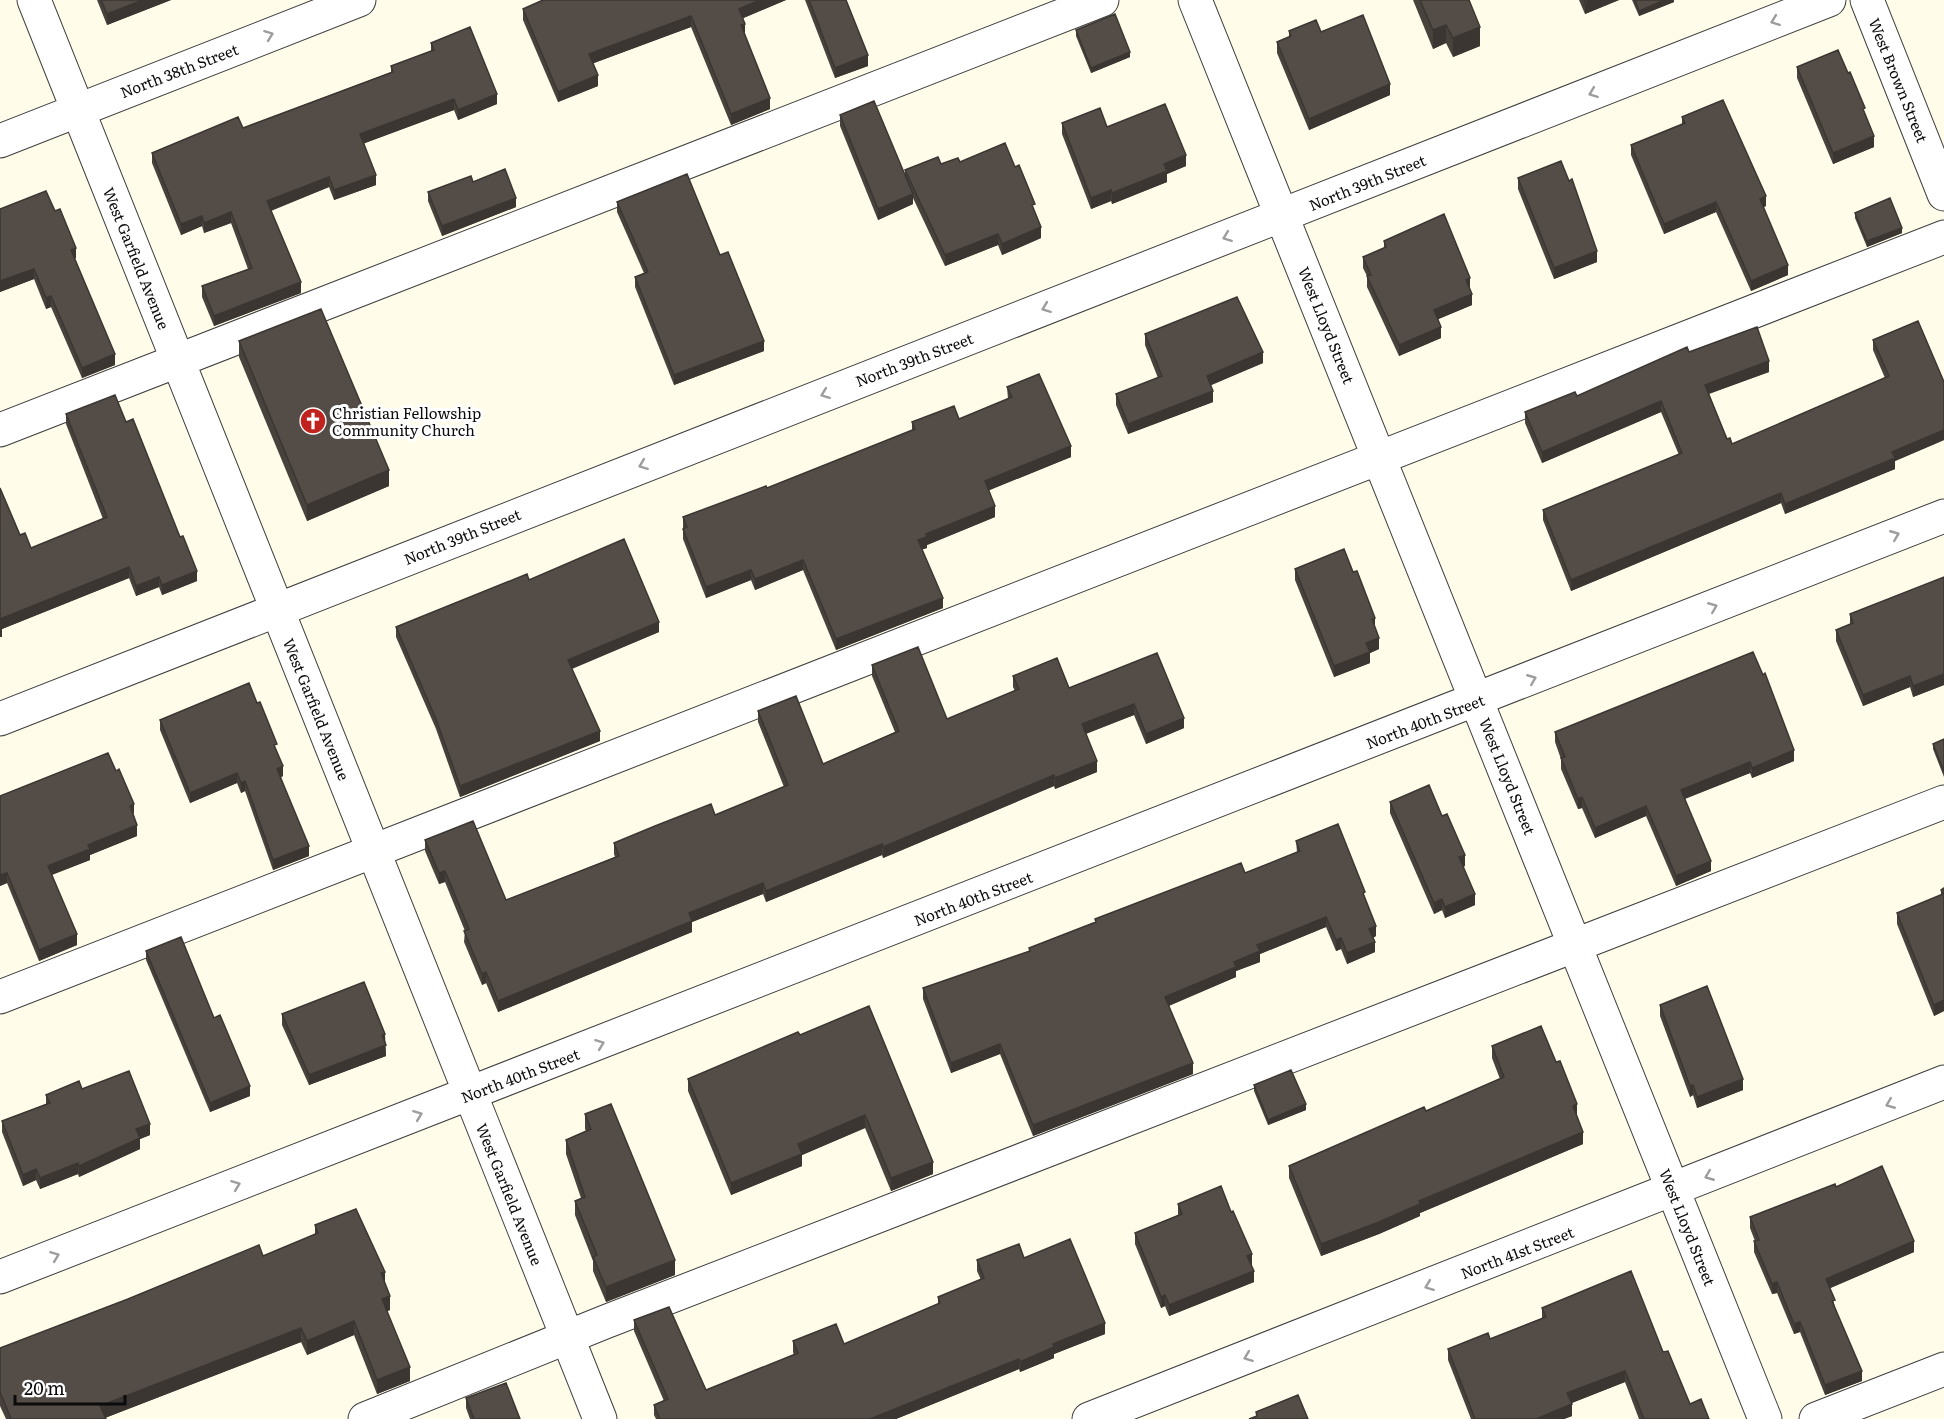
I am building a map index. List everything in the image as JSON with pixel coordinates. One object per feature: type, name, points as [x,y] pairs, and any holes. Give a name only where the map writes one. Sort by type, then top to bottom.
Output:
[{"type":"street","name":"West Garfield Avenue","points":[[33,0],[600,1419]]},
{"type":"street","name":"North 38th Street","points":[[0,141],[359,0]]},
{"type":"street","points":[[0,430],[1102,0]]},
{"type":"street","name":"West Lloyd Street","points":[[1195,0],[1765,1419]]},
{"type":"street","name":"North 39th Street","points":[[0,718],[1829,0]]},
{"type":"street","name":"West Brown Street","points":[[1867,0],[1944,194]]},
{"type":"street","points":[[0,997],[1944,237]]},
{"type":"street","name":"North 40th Street","points":[[0,1277],[1944,516]]},
{"type":"street","points":[[365,1419],[567,1337],[1284,1057],[1576,947],[1944,802]]},
{"type":"street","name":"North 41st Street","points":[[1089,1419],[1944,1082]]},
{"type":"street","points":[[1816,1419],[1944,1369]]},
{"type":"building","points":[[101,0],[143,0],[107,14]]},
{"type":"building","points":[[543,0],[760,0],[739,9],[745,24],[741,25],[770,98],[731,114],[691,16],[589,54],[598,75],[558,92],[523,9]]},
{"type":"building","points":[[809,0],[846,0],[868,55],[835,68]]},
{"type":"building","points":[[1420,0],[1469,0],[1480,27],[1453,38],[1446,25],[1433,30]]},
{"type":"building","points":[[1635,0],[1665,0],[1639,11]]},
{"type":"building","points":[[1115,14],[1130,52],[1091,68],[1076,30]]},
{"type":"building","points":[[1363,15],[1390,84],[1309,119],[1277,42],[1291,36],[1289,31],[1316,20],[1321,32]]},
{"type":"building","points":[[470,27],[497,94],[458,110],[454,99],[360,134],[376,175],[334,190],[329,177],[267,201],[301,282],[214,316],[202,286],[252,268],[231,212],[204,223],[202,216],[181,224],[152,153],[238,117],[243,128],[393,72],[391,66],[434,50],[431,43]]},
{"type":"building","points":[[1838,50],[1848,73],[1850,72],[1874,136],[1833,153],[1797,67]]},
{"type":"building","points":[[1723,100],[1766,196],[1760,199],[1788,265],[1751,281],[1716,202],[1664,224],[1631,145],[1685,123],[1682,117]]},
{"type":"building","points":[[874,101],[913,194],[878,209],[840,115]]},
{"type":"building","points":[[1165,104],[1186,155],[1164,164],[1167,171],[1112,193],[1111,190],[1091,198],[1062,123],[1100,108],[1107,127]]},
{"type":"building","points":[[1005,143],[1015,167],[1019,165],[1035,204],[1032,205],[1041,227],[1002,244],[998,234],[945,255],[905,170],[938,157],[941,164],[958,158],[960,162]]},
{"type":"building","points":[[1561,161],[1569,181],[1572,179],[1597,251],[1554,268],[1518,178]]},
{"type":"building","points":[[505,169],[516,198],[442,226],[428,192],[471,176],[473,182]]},
{"type":"building","points":[[687,174],[720,255],[728,252],[764,341],[674,375],[635,277],[648,272],[617,202]]},
{"type":"building","points":[[46,191],[55,211],[60,209],[76,248],[71,250],[115,354],[82,368],[51,296],[46,298],[34,269],[0,281],[0,209]]},
{"type":"building","points":[[1890,198],[1902,228],[1867,241],[1855,213]]},
{"type":"building","points":[[1444,214],[1470,278],[1466,280],[1472,294],[1434,310],[1441,327],[1399,345],[1367,276],[1371,275],[1363,257],[1386,247],[1384,241]]},
{"type":"building","points":[[1237,297],[1263,352],[1207,376],[1213,391],[1128,424],[1116,394],[1162,376],[1145,334]]},
{"type":"building","name":"Christian Fellowship Community Church","points":[[321,309],[389,470],[307,505],[239,341]]},
{"type":"building","points":[[1918,321],[1944,382],[1944,430],[1892,452],[1895,458],[1785,504],[1781,493],[1571,580],[1543,510],[1682,453],[1661,401],[1542,452],[1525,412],[1575,392],[1577,396],[1687,347],[1689,352],[1757,327],[1769,361],[1705,385],[1727,439],[1730,438],[1732,444],[1889,376],[1873,340]]},
{"type":"building","points":[[1039,374],[1071,446],[985,481],[995,506],[926,534],[927,537],[918,540],[943,598],[836,639],[803,560],[755,579],[751,570],[706,587],[683,529],[687,527],[683,517],[766,486],[767,488],[915,429],[912,422],[954,406],[959,419],[1012,397],[1007,387]]},
{"type":"building","points":[[115,395],[126,422],[133,419],[180,537],[183,536],[197,571],[162,585],[159,577],[136,586],[129,567],[0,619],[0,488],[20,535],[25,533],[31,548],[107,517],[66,414]]},
{"type":"building","points":[[624,539],[659,622],[568,660],[600,731],[460,786],[436,719],[396,627],[527,574],[529,580]]},
{"type":"building","points":[[1344,549],[1353,572],[1357,571],[1375,618],[1372,619],[1379,638],[1366,643],[1370,652],[1334,666],[1295,569]]},
{"type":"building","points":[[1944,577],[1944,674],[1913,686],[1910,676],[1863,695],[1836,630],[1853,623],[1850,614]]},
{"type":"building","points":[[918,647],[947,719],[1019,689],[1013,676],[1057,658],[1069,688],[1157,653],[1184,718],[1146,734],[1134,704],[1082,724],[1097,761],[1055,778],[1054,775],[883,847],[882,844],[766,891],[763,883],[689,913],[692,921],[498,1001],[486,972],[482,974],[464,931],[469,929],[445,871],[439,873],[425,840],[473,821],[506,900],[619,856],[614,843],[711,804],[715,815],[788,785],[758,711],[796,696],[823,764],[899,731],[872,665]]},
{"type":"building","points":[[1753,652],[1763,675],[1765,673],[1794,750],[1752,768],[1750,762],[1681,790],[1711,861],[1676,876],[1646,806],[1595,828],[1582,797],[1578,799],[1561,758],[1565,757],[1555,732]]},
{"type":"building","points":[[249,683],[257,703],[260,702],[277,744],[274,745],[283,766],[277,769],[309,846],[273,860],[245,781],[241,783],[237,773],[190,793],[160,720]]},
{"type":"building","points":[[1944,739],[1944,772],[1933,744]]},
{"type":"building","points":[[108,753],[116,771],[119,769],[134,804],[130,806],[137,825],[88,845],[90,849],[48,866],[77,934],[39,950],[7,873],[0,875],[0,796]]},
{"type":"building","points":[[1429,785],[1442,816],[1447,814],[1465,855],[1459,857],[1475,894],[1445,907],[1442,899],[1434,903],[1390,802]]},
{"type":"building","points":[[1338,824],[1376,926],[1369,929],[1375,942],[1347,953],[1341,938],[1336,940],[1326,917],[1257,945],[1260,951],[1234,962],[1236,967],[1165,997],[1193,1063],[1033,1125],[1000,1044],[951,1063],[923,988],[1030,951],[1029,948],[1096,922],[1095,919],[1241,863],[1245,873],[1300,851],[1296,841]]},
{"type":"building","points":[[1944,888],[1944,1000],[1934,1005],[1897,913],[1943,894],[1941,890]]},
{"type":"building","points":[[181,937],[214,1018],[220,1015],[250,1086],[210,1103],[146,951]]},
{"type":"building","points":[[364,982],[385,1034],[382,1035],[386,1045],[309,1075],[282,1014]]},
{"type":"building","points":[[1707,986],[1743,1079],[1697,1097],[1693,1085],[1690,1086],[1660,1005]]},
{"type":"building","points":[[869,1006],[933,1162],[891,1178],[865,1115],[798,1144],[802,1154],[731,1183],[688,1079],[798,1032],[800,1035]]},
{"type":"building","points":[[1541,1026],[1556,1062],[1560,1061],[1577,1104],[1573,1106],[1583,1132],[1419,1201],[1420,1204],[1379,1222],[1321,1244],[1289,1166],[1424,1107],[1426,1111],[1504,1077],[1492,1046]]},
{"type":"building","points":[[1291,1070],[1306,1104],[1268,1120],[1254,1085]]},
{"type":"building","points":[[129,1071],[150,1124],[136,1129],[140,1138],[79,1166],[78,1163],[40,1178],[36,1169],[23,1175],[2,1121],[50,1103],[46,1095],[79,1081],[82,1089]]},
{"type":"building","points":[[611,1104],[675,1260],[606,1287],[593,1257],[597,1255],[575,1201],[585,1197],[566,1140],[591,1129],[585,1114]]},
{"type":"building","points":[[1882,1166],[1914,1241],[1826,1279],[1835,1300],[1832,1301],[1862,1371],[1825,1385],[1800,1322],[1794,1324],[1777,1282],[1772,1284],[1754,1241],[1759,1240],[1750,1217],[1835,1184],[1836,1187]]},
{"type":"building","points":[[1221,1186],[1252,1254],[1247,1256],[1254,1271],[1169,1305],[1165,1295],[1161,1297],[1135,1233],[1182,1214],[1178,1204]]},
{"type":"building","points":[[356,1209],[385,1272],[381,1273],[390,1296],[382,1299],[410,1367],[377,1380],[354,1321],[307,1341],[301,1328],[100,1406],[106,1419],[11,1419],[0,1392],[0,1348],[259,1245],[263,1256],[318,1233],[315,1225]]},
{"type":"building","points":[[1070,1239],[1105,1323],[1053,1344],[1054,1347],[1020,1362],[1019,1359],[870,1419],[660,1419],[654,1405],[668,1399],[634,1320],[669,1307],[706,1390],[798,1353],[793,1341],[836,1324],[844,1344],[940,1303],[938,1297],[984,1278],[977,1260],[1019,1244],[1024,1258]]},
{"type":"building","points":[[1631,1271],[1663,1352],[1668,1351],[1690,1404],[1701,1399],[1709,1419],[1644,1419],[1625,1371],[1567,1393],[1572,1404],[1536,1419],[1475,1419],[1448,1349],[1488,1333],[1490,1339],[1546,1317],[1542,1308]]},
{"type":"building","points":[[506,1383],[520,1419],[474,1419],[466,1398]]},
{"type":"building","points":[[1298,1395],[1308,1419],[1249,1419],[1257,1416],[1256,1412]]},
{"type":"place","name":"Christian Fellowship Community Church","points":[[313,421]]}]
